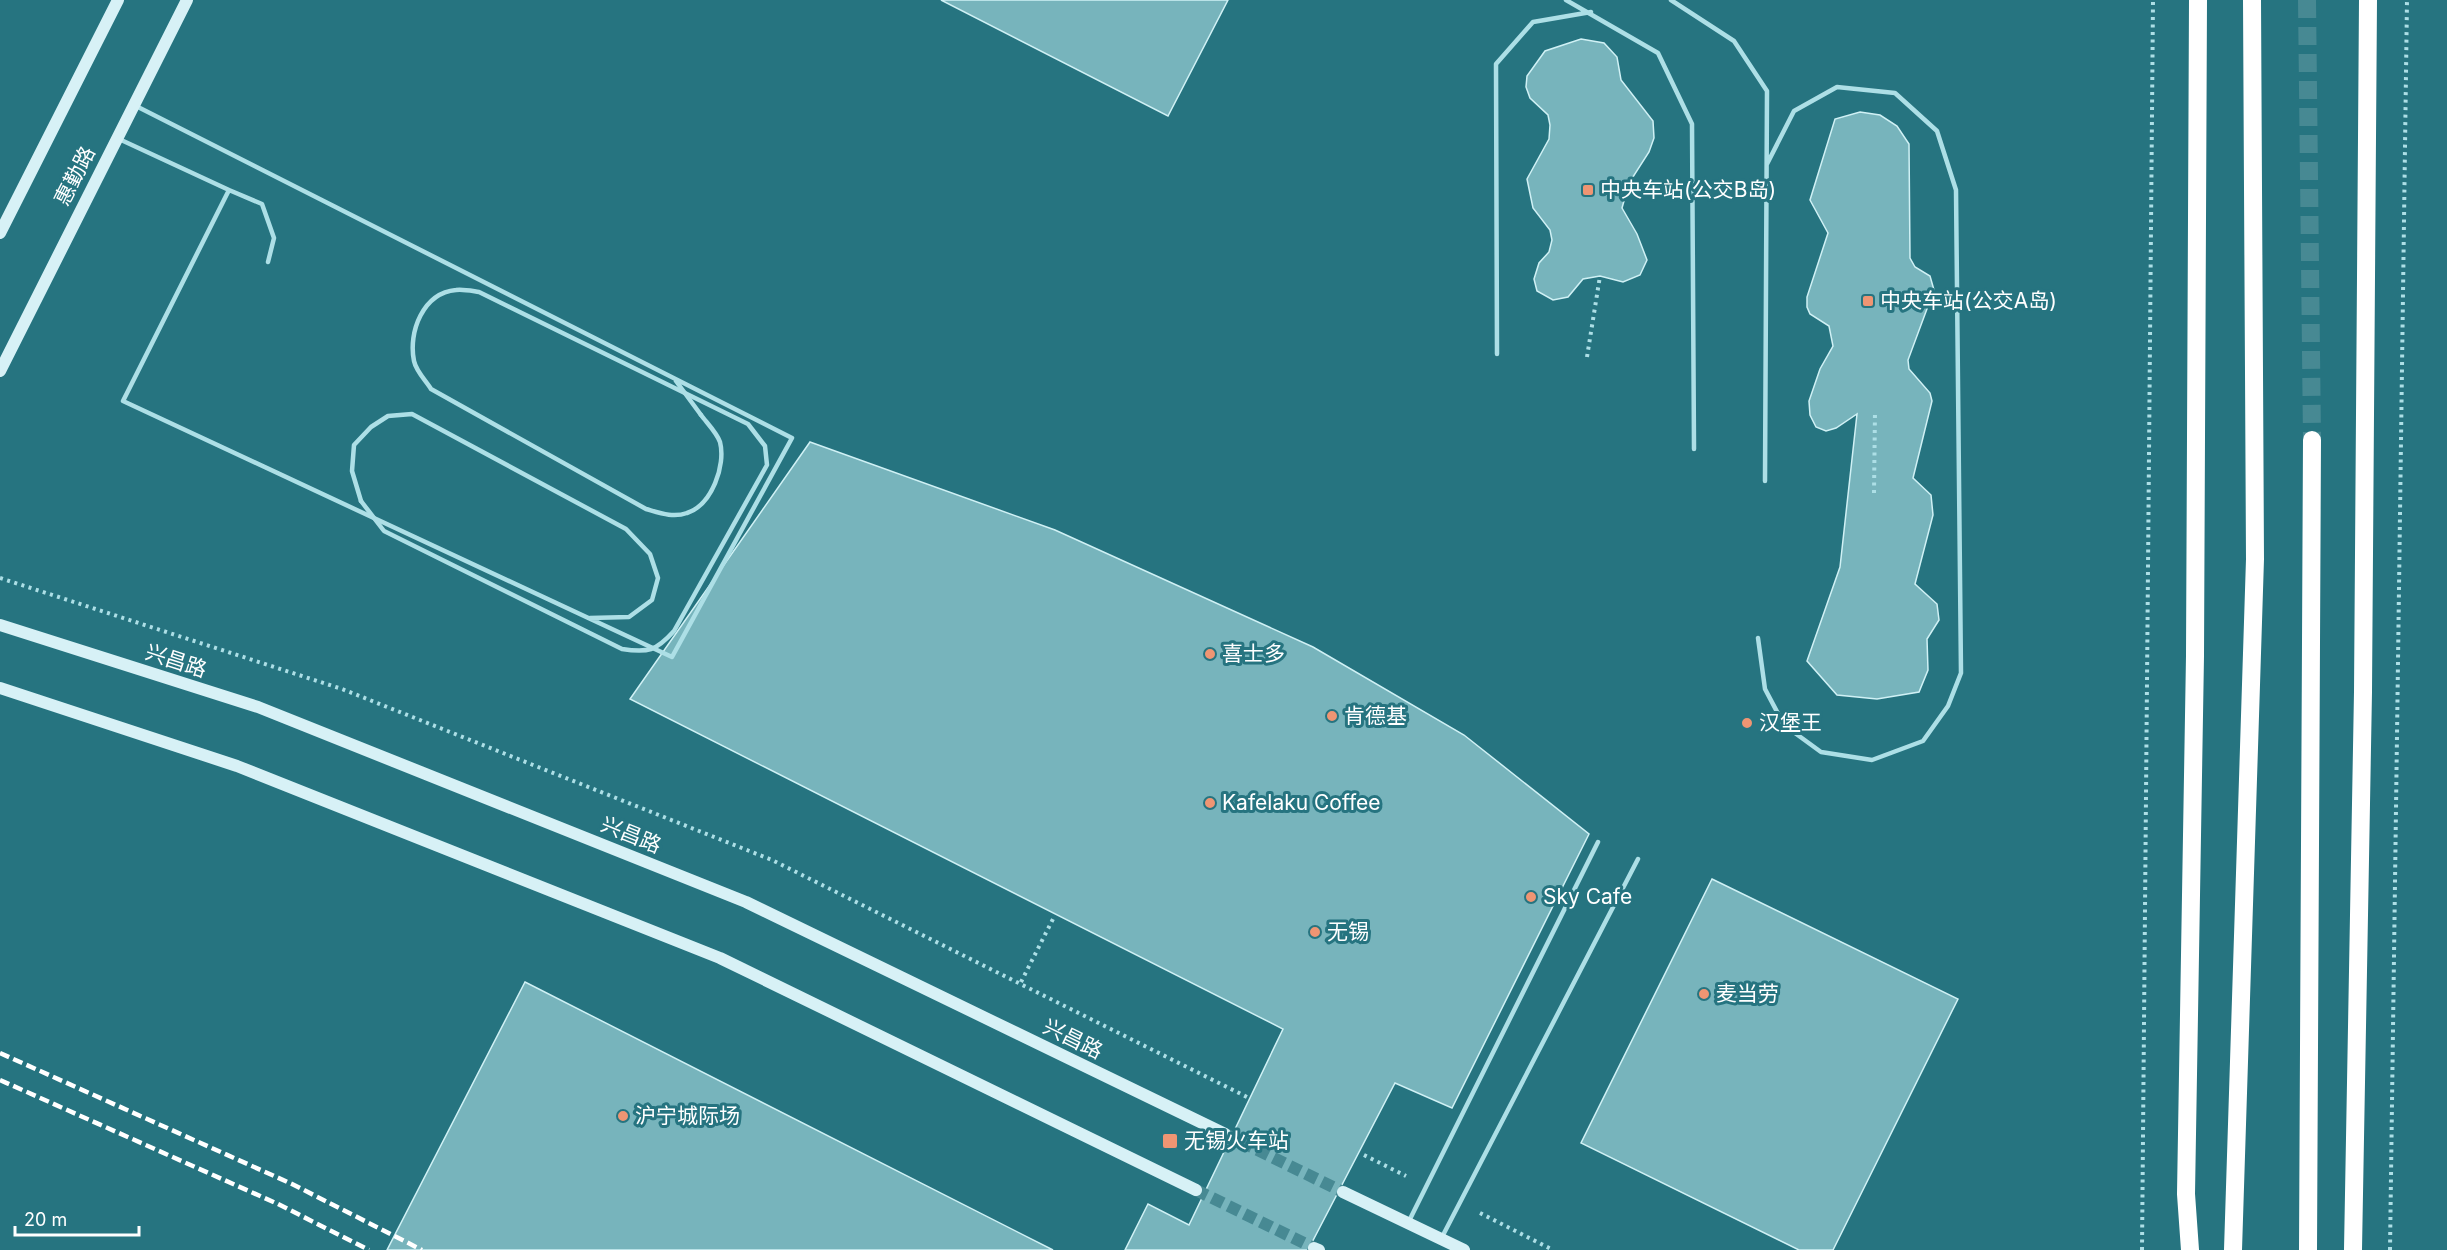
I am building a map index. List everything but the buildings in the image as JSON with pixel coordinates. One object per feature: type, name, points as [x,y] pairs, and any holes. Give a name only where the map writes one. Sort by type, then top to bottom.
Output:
[{"type":"highway","points":[[2190,1250],[2187,1182],[2195,656],[2198,0]]},
{"type":"highway","points":[[2233,1250],[2255,559],[2252,0]]},
{"type":"highway","points":[[2353,1250],[2363,657],[2368,0]]},
{"type":"highway","points":[[2308,1250],[2312,440]]},
{"type":"main road","name":"惠勤路","points":[[0,233],[118,0]]},
{"type":"main road","name":"惠勤路","points":[[0,371],[187,0]]},
{"type":"main road","name":"兴昌路","points":[[0,625],[258,707],[746,902],[1225,1134]]},
{"type":"main road","points":[[0,688],[237,766],[720,958],[1196,1190]]},
{"type":"main road","points":[[1344,1192],[1464,1250]]},
{"type":"lane","points":[[1566,0],[1591,12],[1658,53],[1692,124],[1694,449]]},
{"type":"lane","points":[[1671,0],[1734,41],[1767,91],[1765,481]]},
{"type":"lane","points":[[1497,354],[1496,64],[1533,22],[1591,12]]},
{"type":"lane","points":[[1758,638],[1765,689],[1784,725],[1821,752],[1872,760],[1923,741],[1948,706],[1961,673],[1956,190],[1937,131],[1895,93],[1837,87],[1794,111],[1767,164]]},
{"type":"lane","points":[[133,105],[792,438],[672,657],[123,401],[229,190]]},
{"type":"lane","points":[[116,138],[262,204],[273,238],[268,262]]},
{"type":"lane","points":[[589,618],[629,617],[652,600],[658,578],[650,554],[626,529],[412,414],[388,416],[371,427],[354,445],[352,471],[361,501],[384,531],[622,649],[643,652],[662,645],[674,631],[767,465],[765,446],[748,424],[479,292],[455,290],[431,299],[418,319],[413,344],[414,363],[431,389],[646,509],[669,515],[689,513],[707,497],[718,478],[722,461],[719,441],[701,415],[675,379]]},
{"type":"lane","points":[[1408,1223],[1598,842]]},
{"type":"lane","points":[[1441,1239],[1638,859]]},
{"type":"path","points":[[2142,1250],[2153,0]]},
{"type":"path","points":[[2390,1250],[2407,0]]},
{"type":"path","points":[[1587,357],[1600,276]]},
{"type":"path","points":[[1874,493],[1875,411]]},
{"type":"path","points":[[0,578],[353,694],[772,860],[1021,982],[1247,1097]]},
{"type":"path","points":[[1021,982],[1054,917]]},
{"type":"tunnel","points":[[2307,0],[2312,440]]},
{"type":"tunnel","points":[[1225,1134],[1343,1192]]},
{"type":"tunnel","points":[[1196,1190],[1314,1248]]},
{"type":"railway","points":[[0,1053],[292,1184],[422,1250]]},
{"type":"railway","points":[[0,1080],[278,1204],[369,1250]]},
{"type":"place","name":"中央车站(公交B岛)","points":[[1588,190]]},
{"type":"place","name":"中央车站(公交A岛)","points":[[1868,301]]},
{"type":"place","name":"喜士多","points":[[1210,654]]},
{"type":"place","name":"肯德基","points":[[1332,716]]},
{"type":"place","name":"汉堡王","points":[[1747,723]]},
{"type":"place","name":"Kafelaku Coffee","points":[[1210,803]]},
{"type":"place","name":"Sky Cafe","points":[[1531,897]]},
{"type":"place","name":"无锡","points":[[1315,932]]},
{"type":"place","name":"麦当劳","points":[[1704,994]]},
{"type":"place","name":"沪宁城际场","points":[[623,1116]]},
{"type":"place","name":"无锡火车站","points":[[1170,1141]]}]
